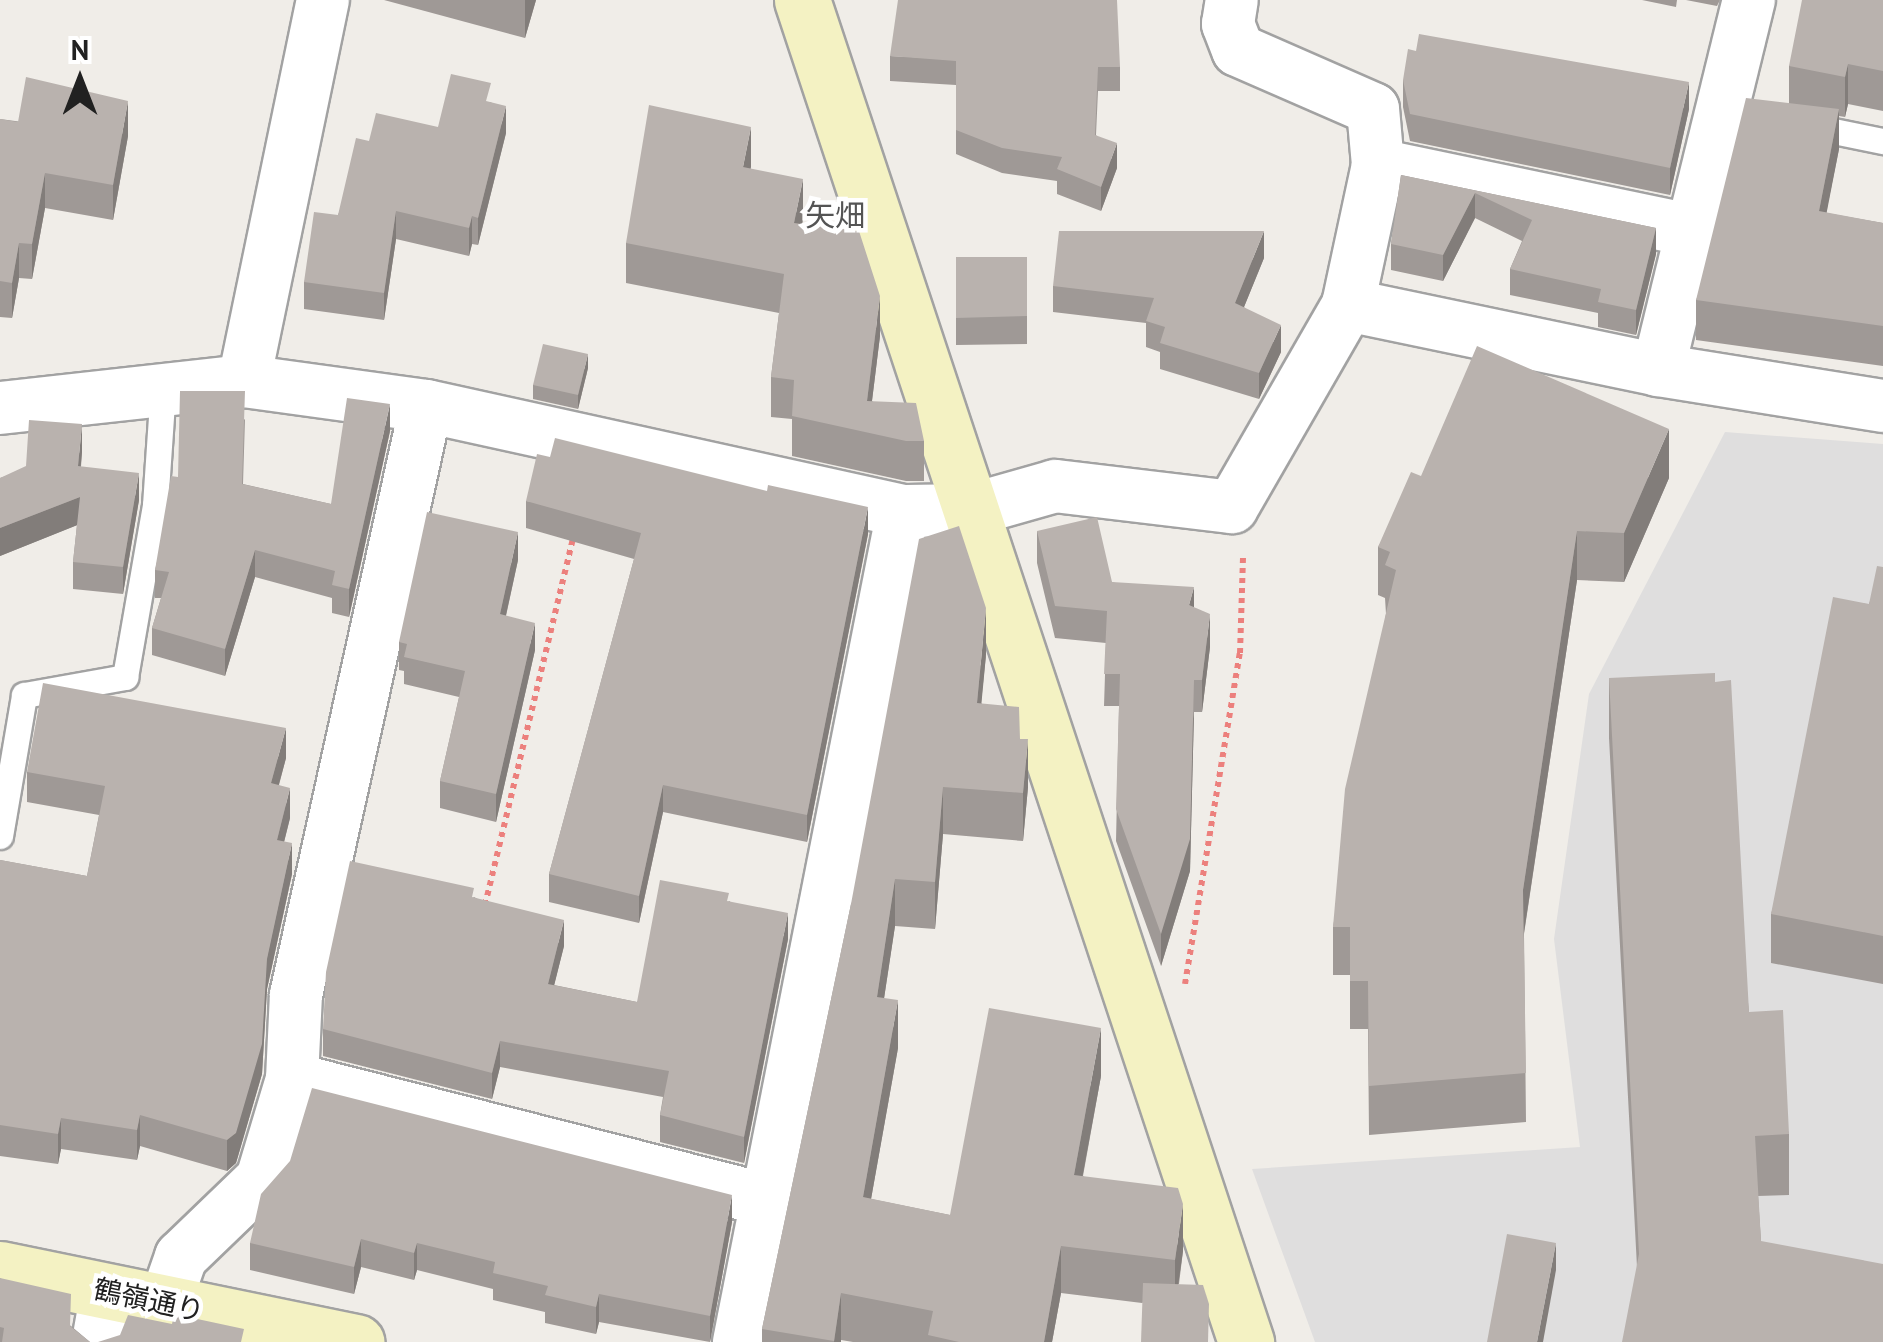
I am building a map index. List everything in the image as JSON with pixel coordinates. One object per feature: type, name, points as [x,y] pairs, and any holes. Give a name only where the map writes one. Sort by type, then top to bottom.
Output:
[{"type":"street","points":[[244,381],[322,0]]},
{"type":"street","points":[[802,0],[1246,1342]]},
{"type":"street","points":[[0,408],[162,387],[244,381],[426,406],[903,511],[971,510],[1055,486],[1232,507],[1348,304],[1378,165],[1373,109],[1238,50],[1228,24],[1232,0]]},
{"type":"street","points":[[1658,370],[1690,230],[1751,115],[1749,0]]},
{"type":"street","points":[[1378,165],[1690,230]]},
{"type":"street","points":[[1348,304],[1658,370],[1883,406]]},
{"type":"street","points":[[165,1304],[181,1257],[262,1179],[292,1079],[296,996],[426,406]]},
{"type":"street","points":[[739,1342],[903,511]]},
{"type":"street","points":[[292,1079],[767,1200]]},
{"type":"street","name":"鶴嶺通り","points":[[0,1269],[102,1317],[165,1304],[357,1342]]},
{"type":"lane","points":[[1751,115],[1883,141]]},
{"type":"lane","points":[[0,836],[24,695],[126,677],[156,505],[162,387]]},
{"type":"path","points":[[485,908],[595,444]]},
{"type":"path","points":[[1185,987],[1240,654],[1244,534],[1232,507]]},
{"type":"shaded area","points":[[1725,432],[1883,444],[1883,1342],[1315,1342],[1252,1169],[1580,1147],[1554,939],[1589,694]]},
{"type":"building","points":[[898,0],[1117,0],[1120,67],[1098,67],[1095,135],[1117,143],[1101,187],[1057,169],[1062,157],[1002,148],[956,130],[956,61],[890,56]]},
{"type":"building","points":[[1802,0],[1883,0],[1883,71],[1848,64],[1845,77],[1789,66]]},
{"type":"building","points":[[1419,34],[1689,82],[1670,168],[1410,114],[1403,80],[1408,49],[1416,51]]},
{"type":"building","points":[[451,74],[491,83],[486,101],[506,106],[478,218],[472,216],[469,228],[396,211],[384,293],[304,282],[314,212],[338,215],[356,138],[369,141],[376,113],[438,127]]},
{"type":"building","points":[[26,77],[128,101],[113,185],[45,173],[32,244],[19,243],[12,283],[0,281],[0,119],[18,122]]},
{"type":"building","points":[[1746,98],[1839,109],[1819,211],[1883,223],[1883,326],[1696,300]]},
{"type":"building","points":[[649,105],[751,127],[743,167],[803,179],[794,223],[859,231],[880,296],[867,401],[916,403],[924,441],[906,441],[792,416],[794,380],[771,377],[784,274],[626,243]]},
{"type":"building","points":[[1401,175],[1656,228],[1636,310],[1598,302],[1601,289],[1510,269],[1532,220],[1475,193],[1443,255],[1391,244]]},
{"type":"building","points":[[1059,231],[1264,231],[1235,303],[1281,325],[1259,373],[1160,343],[1165,327],[1146,321],[1154,298],[1053,286]]},
{"type":"building","points":[[956,257],[1027,257],[1027,316],[956,318]]},
{"type":"building","points":[[543,344],[588,354],[578,395],[533,385]]},
{"type":"building","points":[[1477,346],[1669,429],[1624,533],[1577,531],[1523,890],[1526,1073],[1369,1086],[1368,981],[1350,981],[1350,927],[1333,927],[1345,789],[1396,570],[1385,565],[1390,552],[1378,547],[1411,472],[1421,476]]},
{"type":"building","points":[[180,391],[245,391],[242,484],[331,504],[347,398],[390,404],[349,589],[332,585],[335,571],[255,550],[225,649],[152,628],[169,572],[155,570],[171,476],[178,477]]},
{"type":"building","points":[[29,420],[82,424],[78,466],[139,473],[123,567],[73,562],[80,497],[0,528],[0,478],[26,466]]},
{"type":"building","points":[[555,438],[767,491],[768,485],[868,507],[807,815],[663,785],[639,896],[549,874],[641,533],[526,501],[537,454],[550,457]]},
{"type":"building","points":[[427,512],[518,532],[500,614],[535,623],[496,794],[440,781],[465,671],[404,657],[407,644],[399,642]]},
{"type":"building","points":[[1097,517],[1112,582],[1194,587],[1189,605],[1210,614],[1202,680],[1194,680],[1190,839],[1161,934],[1116,809],[1120,674],[1104,674],[1107,611],[1055,606],[1037,531]]},
{"type":"building","points":[[959,526],[986,608],[977,703],[1019,707],[1020,739],[1028,739],[1023,793],[943,787],[935,882],[895,879],[877,997],[898,1000],[863,1197],[950,1215],[989,1008],[1101,1028],[1074,1175],[1178,1188],[1183,1204],[1175,1260],[1061,1246],[1044,1342],[959,1342],[928,1335],[933,1311],[841,1293],[834,1341],[762,1329],[851,904],[919,539]]},
{"type":"building","points":[[1877,566],[1883,567],[1883,936],[1771,914],[1833,597],[1869,604]]},
{"type":"building","points":[[1715,673],[1715,682],[1731,680],[1749,1012],[1783,1010],[1789,1134],[1755,1136],[1761,1241],[1883,1264],[1883,1342],[1622,1342],[1639,1254],[1609,678]]},
{"type":"building","points":[[43,683],[286,728],[271,783],[290,788],[277,840],[292,843],[267,959],[262,1044],[236,1133],[227,1140],[140,1115],[137,1130],[61,1118],[58,1134],[0,1125],[0,860],[87,876],[105,786],[27,772]]},
{"type":"building","points":[[350,861],[474,888],[472,897],[564,920],[548,984],[637,1002],[660,880],[729,893],[727,901],[788,913],[744,1137],[660,1115],[669,1071],[500,1041],[492,1073],[323,1029],[326,972]]},
{"type":"building","points":[[312,1088],[732,1195],[710,1316],[599,1294],[596,1307],[545,1295],[548,1286],[493,1273],[495,1262],[417,1243],[414,1253],[361,1239],[354,1267],[250,1243],[261,1194],[290,1161]]},
{"type":"building","points":[[1507,1234],[1556,1243],[1537,1342],[1487,1342]]},
{"type":"building","points":[[0,1278],[71,1294],[70,1326],[90,1342],[2,1342]]},
{"type":"building","points":[[1143,1283],[1203,1285],[1209,1304],[1208,1342],[1141,1342]]},
{"type":"building","points":[[174,1314],[244,1329],[241,1342],[98,1342],[120,1335],[128,1315],[172,1324]]},
{"type":"district","name":"矢畑","points":[[835,215]]}]
